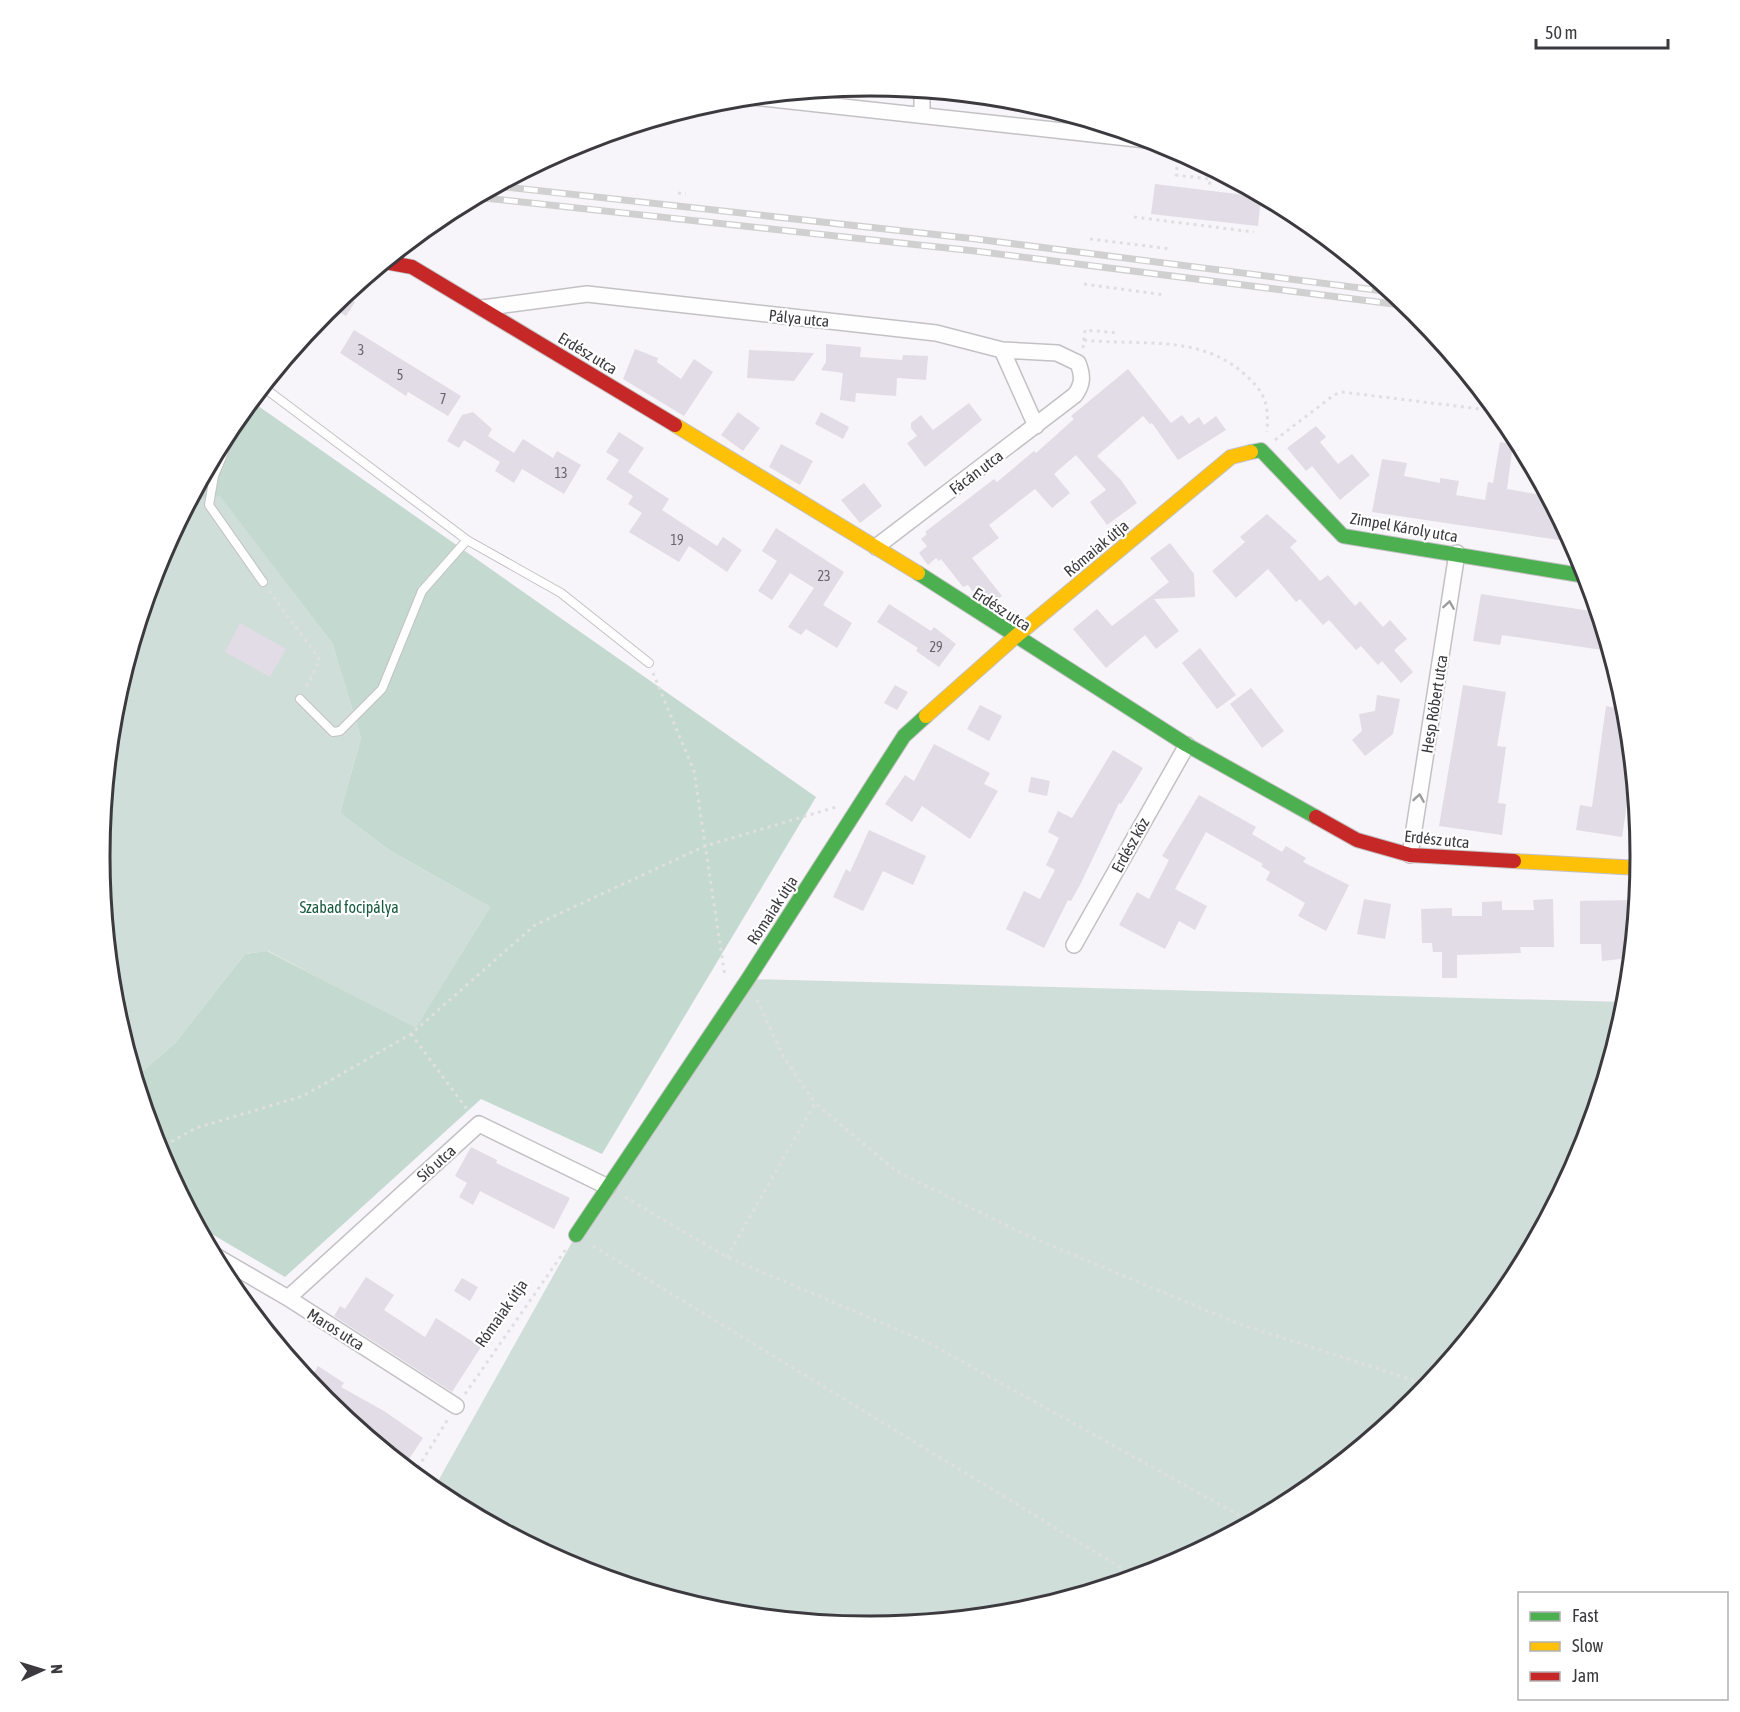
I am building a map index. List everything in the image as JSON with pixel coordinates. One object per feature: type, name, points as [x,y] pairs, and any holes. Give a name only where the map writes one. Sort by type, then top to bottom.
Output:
[{"type":"street","points":[[922,98],[922,116]]},
{"type":"street","points":[[790,101],[1116,137]]},
{"type":"street","name":"Erdész utca","points":[[394,264],[412,267],[482,308],[876,547],[1187,745],[1357,840],[1410,855],[1630,867]]},
{"type":"street","name":"Pálya utca","points":[[482,308],[587,294],[936,333],[1002,350],[1057,353],[1070,357],[1078,363],[1082,374],[1081,387],[1075,395]]},
{"type":"street","points":[[1002,350],[1036,426]]},
{"type":"street","name":"Fácán utca","points":[[876,547],[1075,395]]},
{"type":"street","name":"Zimpel Károly utca","points":[[1255,450],[1343,536],[1575,574]]},
{"type":"street","name":"Rómaiak útja","points":[[576,1236],[748,979],[904,736],[1015,637],[1231,457],[1255,450]]},
{"type":"street","name":"Hesp Róbert utca","points":[[1410,855],[1457,553]]},
{"type":"street","name":"Erdész köz","points":[[1074,945],[1187,745]]},
{"type":"street","points":[[479,1124],[608,1187]]},
{"type":"street","name":"Sió utca","points":[[288,1298],[479,1124]]},
{"type":"street","name":"Maros utca","points":[[229,1264],[288,1298],[456,1406]]},
{"type":"lane","points":[[269,391],[467,540],[561,593],[649,663]]},
{"type":"lane","points":[[218,466],[209,505],[263,582]]},
{"type":"lane","points":[[300,699],[333,732],[340,731],[382,689],[423,591],[467,540]]},
{"type":"path","points":[[1178,161],[1176,175],[1210,179],[1209,188]]},
{"type":"path","points":[[678,193],[686,194]]},
{"type":"path","points":[[1134,217],[1254,232]]},
{"type":"path","points":[[1090,239],[1171,249]]},
{"type":"path","points":[[1084,284],[1165,295]]},
{"type":"path","points":[[1085,330],[1119,333]]},
{"type":"path","points":[[1084,340],[1120,344],[1152,341],[1201,349],[1231,363],[1257,385],[1269,409],[1267,432],[1255,450]]},
{"type":"path","points":[[1255,450],[1334,395],[1342,392],[1485,409]]},
{"type":"path","points":[[263,582],[320,660],[300,699]]},
{"type":"path","points":[[649,663],[694,771],[730,1006]]},
{"type":"path","points":[[167,1144],[196,1128],[303,1096],[411,1034],[535,925],[705,846],[864,799]]},
{"type":"path","points":[[748,979],[783,1056],[815,1103],[896,1171],[1024,1234],[1234,1322],[1418,1381]]},
{"type":"path","points":[[411,1034],[479,1124]]},
{"type":"path","points":[[727,1257],[815,1103]]},
{"type":"path","points":[[608,1187],[727,1257],[929,1343],[1243,1518]]},
{"type":"path","points":[[576,1236],[1127,1571]]},
{"type":"path","name":"Rómaiak útja","points":[[418,1467],[456,1406],[576,1236]]},
{"type":"green space","points":[[258,406],[816,797],[602,1154],[481,1099],[285,1277],[211,1233],[188,1192],[168,1147],[142,1072],[175,1043],[245,954],[267,951],[416,1028],[490,907],[389,850],[340,813],[361,738],[332,643],[220,496],[199,499],[238,434]]},
{"type":"green space","name":"Szabad focipálya","points":[[220,495],[332,643],[361,738],[340,813],[389,850],[490,907],[416,1029],[268,951],[245,954],[175,1043],[142,1072],[125,1004],[117,955],[110,856],[112,806],[125,708],[136,659],[150,612],[168,565],[199,499]]},
{"type":"green space","points":[[748,979],[1615,1002],[1604,1053],[1590,1100],[1552,1192],[1502,1278],[1473,1319],[1407,1393],[1333,1459],[1292,1488],[1206,1538],[1114,1576],[1018,1601],[920,1614],[870,1616],[820,1614],[722,1601],[626,1576],[579,1558],[534,1538],[490,1514],[438,1481],[576,1235]]},
{"type":"building","points":[[1155,184],[1244,195],[1260,204],[1258,226],[1151,214]]},
{"type":"building","points":[[353,300],[355,302],[346,316],[340,312]]},
{"type":"building","points":[[354,330],[461,396],[448,416],[408,392],[406,396],[340,353]]},
{"type":"building","points":[[826,344],[861,347],[860,357],[902,360],[903,355],[928,356],[926,380],[897,378],[896,396],[856,393],[855,402],[840,400],[843,373],[821,370],[826,362]]},
{"type":"building","points":[[635,349],[658,358],[657,362],[681,379],[694,359],[713,372],[684,416],[623,379]]},
{"type":"building","points":[[749,350],[814,353],[794,381],[747,378]]},
{"type":"building","points":[[1128,369],[1171,423],[1182,415],[1189,424],[1199,417],[1204,425],[1216,416],[1226,430],[1178,460],[1152,423],[1150,424],[1143,416],[1097,456],[1121,480],[1137,503],[1107,525],[1090,502],[1106,490],[1076,455],[1054,474],[1070,493],[1052,508],[1035,489],[989,525],[999,538],[972,558],[1002,596],[990,605],[976,596],[968,585],[963,587],[941,559],[939,561],[936,558],[928,565],[919,553],[927,546],[921,539],[927,534],[925,532],[994,479],[997,482],[1034,451],[1036,453],[1074,419],[1071,416]]},
{"type":"building","points":[[969,403],[982,420],[925,467],[907,443],[917,436],[911,428],[911,423],[921,415],[933,430]]},
{"type":"building","points":[[473,412],[492,429],[488,436],[514,453],[523,439],[553,458],[557,451],[581,465],[564,494],[522,469],[514,483],[495,471],[500,462],[464,440],[459,448],[447,441],[462,415]]},
{"type":"building","points":[[738,412],[760,428],[743,451],[721,435]]},
{"type":"building","points":[[821,412],[849,427],[843,439],[815,424]]},
{"type":"building","points":[[1316,426],[1326,437],[1320,442],[1338,464],[1352,454],[1370,475],[1340,500],[1312,466],[1306,471],[1287,448]]},
{"type":"building","points":[[619,432],[644,448],[628,472],[669,499],[662,510],[717,546],[723,537],[742,550],[727,572],[689,546],[679,562],[629,532],[642,513],[628,504],[633,496],[606,479],[619,460],[606,452]]},
{"type":"building","points":[[1500,442],[1508,443],[1512,450],[1507,489],[1538,494],[1561,540],[1372,512],[1382,459],[1407,463],[1404,476],[1440,483],[1440,478],[1459,481],[1456,495],[1485,500],[1488,482],[1493,483]]},
{"type":"building","points":[[781,444],[813,461],[800,485],[769,467]]},
{"type":"building","points":[[864,483],[882,506],[860,523],[841,500]]},
{"type":"building","points":[[1267,514],[1297,541],[1290,547],[1320,581],[1328,575],[1355,606],[1360,601],[1383,627],[1390,620],[1407,639],[1394,650],[1413,672],[1401,683],[1382,661],[1378,665],[1361,646],[1356,650],[1329,620],[1323,625],[1300,599],[1296,602],[1268,569],[1236,598],[1212,571],[1245,542],[1240,537]]},
{"type":"building","points":[[776,528],[844,572],[823,605],[852,623],[837,648],[806,629],[801,635],[788,627],[814,588],[790,573],[772,600],[758,591],[777,561],[762,551]]},
{"type":"building","points":[[1170,543],[1194,574],[1195,597],[1154,599],[1179,631],[1156,649],[1145,635],[1106,668],[1073,629],[1097,609],[1112,626],[1169,582],[1150,558]]},
{"type":"building","points":[[1481,594],[1590,611],[1601,650],[1502,635],[1500,645],[1473,641]]},
{"type":"building","points":[[889,604],[931,631],[934,627],[956,644],[939,667],[916,651],[918,648],[877,622]]},
{"type":"building","points":[[240,623],[286,649],[270,677],[225,652]]},
{"type":"building","points":[[1200,648],[1236,695],[1217,709],[1182,663]]},
{"type":"building","points":[[895,685],[908,692],[897,710],[884,703]]},
{"type":"building","points":[[1463,685],[1506,692],[1497,746],[1506,747],[1498,803],[1506,804],[1502,835],[1439,826]]},
{"type":"building","points":[[1251,688],[1284,731],[1262,748],[1230,704]]},
{"type":"building","points":[[1377,695],[1400,699],[1393,734],[1365,756],[1352,740],[1362,731],[1359,714],[1375,711]]},
{"type":"building","points":[[980,705],[1002,716],[989,741],[967,729]]},
{"type":"building","points":[[1606,706],[1615,708],[1623,757],[1627,801],[1622,837],[1576,830],[1580,805],[1592,807]]},
{"type":"building","points":[[934,744],[990,773],[984,784],[998,791],[970,839],[922,806],[912,822],[885,804],[905,775],[914,781]]},
{"type":"building","points":[[1113,750],[1143,768],[1121,804],[1119,803],[1081,883],[1071,901],[1068,900],[1044,948],[1006,929],[1024,891],[1040,899],[1055,870],[1046,865],[1059,838],[1048,832],[1058,811],[1072,818]]},
{"type":"building","points":[[1031,777],[1050,781],[1047,796],[1028,792]]},
{"type":"building","points":[[1199,795],[1256,827],[1252,834],[1282,852],[1286,846],[1306,858],[1303,862],[1349,885],[1326,931],[1298,916],[1305,903],[1266,880],[1270,872],[1261,866],[1263,864],[1206,832],[1175,889],[1207,906],[1195,930],[1179,921],[1165,949],[1119,925],[1137,892],[1149,899],[1169,860],[1162,856]]},
{"type":"building","points":[[869,830],[926,856],[913,885],[883,871],[863,911],[833,897],[846,869],[850,872]]},
{"type":"building","points":[[1364,899],[1391,904],[1385,939],[1357,934]]},
{"type":"building","points":[[1553,899],[1554,947],[1520,947],[1521,953],[1457,955],[1457,978],[1442,978],[1442,952],[1433,952],[1432,943],[1422,943],[1421,909],[1452,908],[1452,916],[1482,916],[1482,902],[1502,901],[1502,910],[1534,910],[1533,900]]},
{"type":"building","points":[[1628,900],[1622,959],[1602,961],[1601,944],[1580,944],[1580,901]]},
{"type":"building","points":[[471,1147],[497,1160],[496,1163],[570,1198],[554,1229],[480,1191],[473,1205],[459,1197],[467,1183],[455,1176]]},
{"type":"building","points":[[366,1277],[394,1295],[384,1310],[425,1337],[436,1318],[481,1347],[452,1392],[334,1316],[340,1306],[345,1309]]},
{"type":"building","points":[[462,1278],[478,1287],[470,1301],[454,1291]]},
{"type":"building","points":[[318,1366],[344,1383],[341,1387],[384,1411],[423,1438],[408,1460],[369,1427],[314,1373]]},
{"type":"railway","points":[[509,187],[976,239],[1376,290]]},
{"type":"railway","points":[[489,198],[975,251],[1391,304]]},
{"type":"traffic: fast","points":[[1251,452],[1261,450],[1343,536],[1576,574]]},
{"type":"traffic: fast","points":[[918,573],[1187,745],[1316,817]]},
{"type":"traffic: fast","points":[[576,1235],[748,979],[904,736],[926,716]]},
{"type":"traffic: slow","points":[[675,425],[918,573]]},
{"type":"traffic: slow","points":[[926,716],[1015,637],[1231,457],[1251,452]]},
{"type":"traffic: slow","points":[[1514,861],[1630,867]]},
{"type":"traffic: jam","points":[[394,264],[412,267],[675,425]]},
{"type":"traffic: jam","points":[[1316,817],[1357,840],[1410,855],[1514,861]]}]
